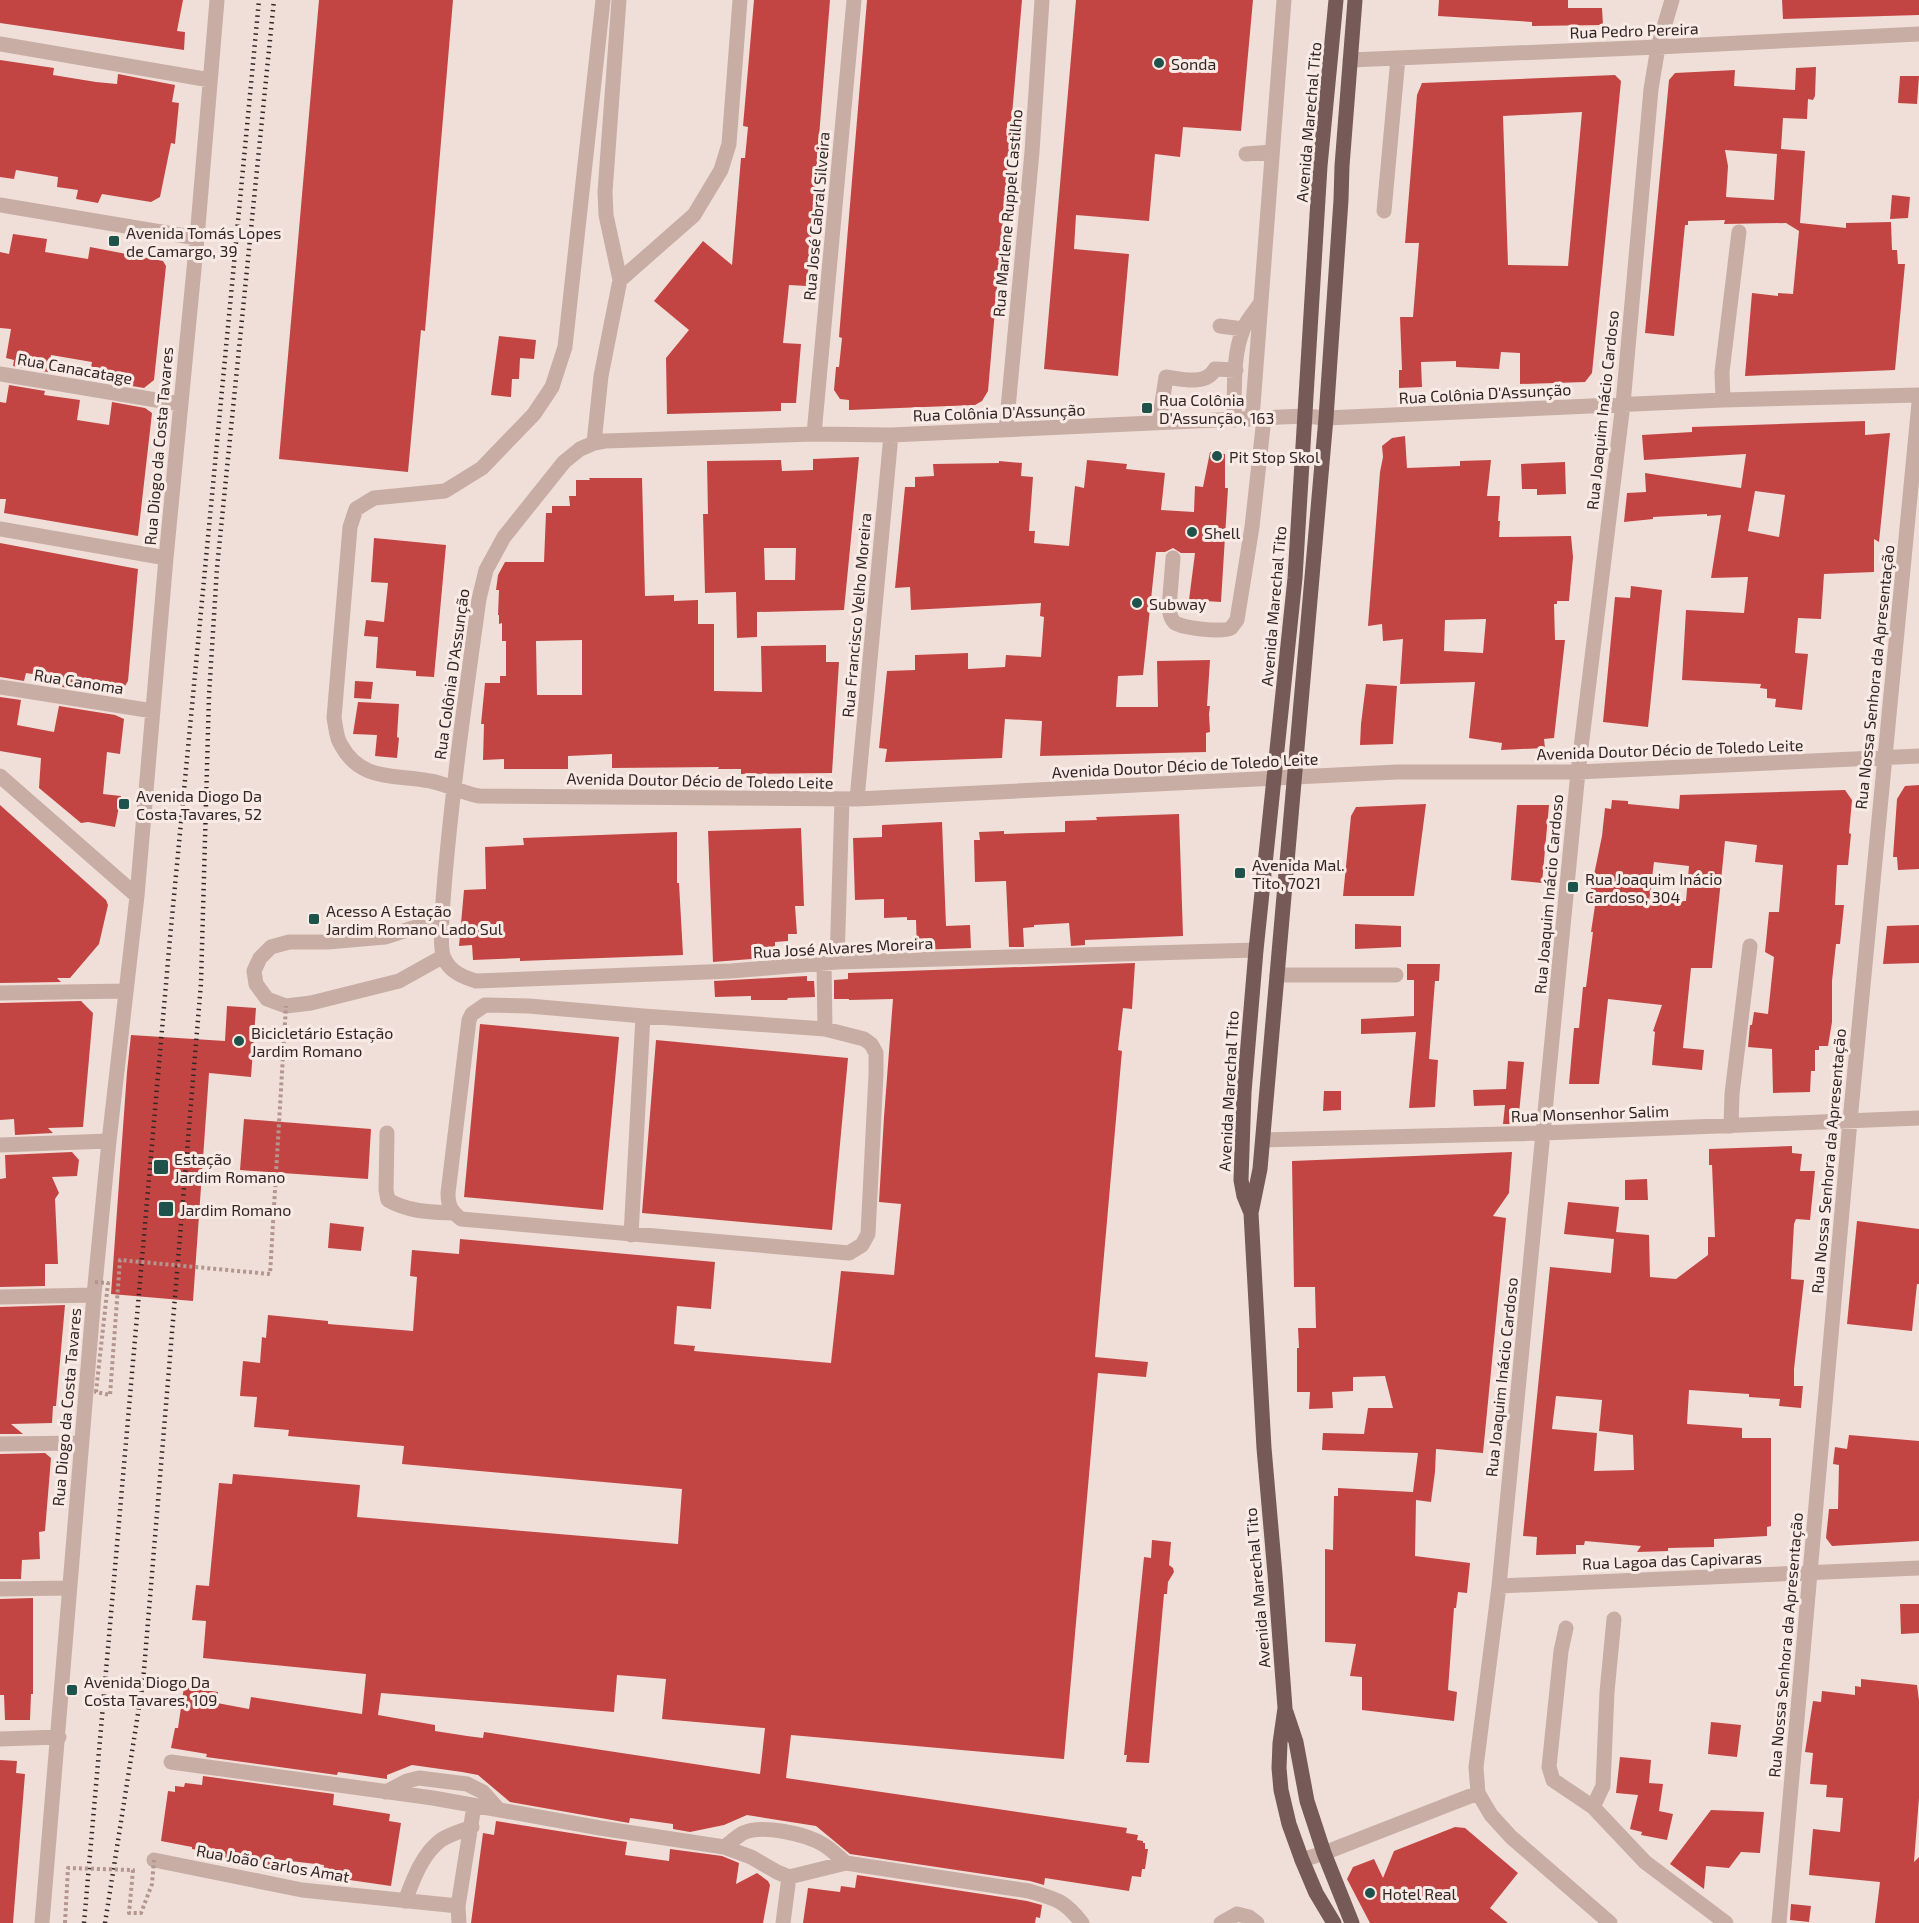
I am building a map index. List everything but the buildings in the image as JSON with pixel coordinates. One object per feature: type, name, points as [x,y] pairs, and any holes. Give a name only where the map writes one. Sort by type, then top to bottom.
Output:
[{"type":"main road","name":"Avenida Marechal Tito","points":[[1251,1214],[1241,1180],[1244,1092],[1273,778],[1295,578],[1320,166],[1336,0]]},
{"type":"main road","name":"Avenida Marechal Tito","points":[[1334,1923],[1316,1893],[1302,1860],[1288,1824],[1281,1790],[1280,1751],[1285,1708],[1264,1448],[1251,1214],[1263,1140],[1326,418],[1355,0]]},
{"type":"main road","points":[[1250,1020],[1273,1020]]},
{"type":"main road","name":"Avenida Marechal Tito","points":[[1285,1708],[1296,1742],[1307,1801],[1324,1853],[1352,1923]]},
{"type":"street","name":"Rua Diogo da Costa Tavares","points":[[42,1923],[94,1288],[137,896],[217,0]]},
{"type":"street","name":"Avenida Doutor Décio de Toledo Leite","points":[[603,0],[566,347],[552,387],[534,414],[482,468],[445,491],[374,498],[356,509],[350,527],[334,718],[340,744],[356,765],[379,776],[421,779],[479,796],[850,799],[1397,772],[1578,772],[1919,756]]},
{"type":"street","points":[[594,443],[602,376],[620,280],[606,215],[605,192],[619,0]]},
{"type":"street","points":[[620,280],[694,216],[721,170],[729,144],[740,0]]},
{"type":"street","name":"Rua José Cabral Silveira","points":[[814,434],[854,0]]},
{"type":"street","name":"Rua Marlene Ruppel Castilho","points":[[1006,430],[1032,152],[1042,0]]},
{"type":"street","points":[[1173,558],[1169,608],[1174,623],[1181,626],[1216,630],[1232,627],[1237,620],[1252,527],[1258,419],[1260,303],[1284,0]]},
{"type":"street","name":"Rua Joaquim Inácio Cardoso","points":[[1478,1793],[1476,1767],[1498,1586],[1578,772],[1623,405],[1650,89],[1658,47],[1672,0]]},
{"type":"street","name":"Rua Pedro Pereira","points":[[1350,60],[1919,34]]},
{"type":"street","points":[[0,44],[210,80]]},
{"type":"street","points":[[1384,211],[1398,58]]},
{"type":"street","points":[[1246,154],[1272,152]]},
{"type":"street","points":[[0,205],[197,238]]},
{"type":"street","points":[[1723,400],[1722,372],[1739,232]]},
{"type":"street","points":[[1234,420],[1236,370],[1243,329],[1260,303]]},
{"type":"street","points":[[1220,326],[1243,329]]},
{"type":"street","points":[[1159,423],[1166,377],[1202,379],[1212,375],[1215,369],[1236,370]]},
{"type":"street","name":"Rua Canacatage","points":[[0,374],[180,404]]},
{"type":"street","name":"Rua Colônia D'Assunção","points":[[442,911],[453,788],[479,599],[486,570],[504,537],[564,462],[580,449],[594,443],[814,434],[891,435],[1305,416],[1326,418],[1723,400],[1919,394]]},
{"type":"street","name":"Rua Nossa Senhora da Apresentação","points":[[1779,1923],[1850,1121],[1919,403]]},
{"type":"street","name":"Rua Francisco Velho Moreira","points":[[825,1029],[830,963],[891,435]]},
{"type":"street","points":[[0,529],[166,558]]},
{"type":"street","name":"Rua Canoma","points":[[0,687],[153,711]]},
{"type":"street","points":[[0,776],[137,896]]},
{"type":"street","points":[[442,911],[442,957],[399,981],[322,1001],[286,1006],[267,999],[256,984],[254,971],[260,958],[271,947],[289,942],[328,942],[385,937],[416,927],[442,911]]},
{"type":"street","points":[[1731,1126],[1732,1094],[1750,946]]},
{"type":"street","name":"Rua José Alvares Moreira","points":[[442,957],[460,976],[476,981],[731,971],[830,963],[1256,950]]},
{"type":"street","points":[[1277,975],[1396,975]]},
{"type":"street","points":[[0,993],[126,991]]},
{"type":"street","points":[[485,1005],[529,1006],[643,1016],[825,1029],[864,1039],[871,1044],[876,1053],[876,1074],[868,1234],[862,1245],[849,1253],[461,1219],[453,1213],[448,1205],[448,1193],[469,1020],[472,1014],[485,1005]]},
{"type":"street","points":[[631,1235],[643,1016]]},
{"type":"street","name":"Rua Monsenhor Salim","points":[[1263,1140],[1544,1133],[1919,1118]]},
{"type":"street","points":[[387,1133],[386,1190],[388,1200],[418,1212],[453,1213]]},
{"type":"street","points":[[0,1145],[109,1141]]},
{"type":"street","points":[[0,1297],[94,1288]]},
{"type":"street","points":[[0,1444],[82,1443]]},
{"type":"street","name":"Rua Lagoa das Capivaras","points":[[1498,1586],[1919,1568]]},
{"type":"street","points":[[0,1589],[68,1588]]},
{"type":"street","points":[[1593,1807],[1603,1786],[1607,1692],[1614,1619]]},
{"type":"street","points":[[1566,1628],[1561,1650],[1549,1767],[1553,1780],[1593,1807],[1645,1862],[1726,1923]]},
{"type":"street","points":[[0,1738],[59,1737]]},
{"type":"street","points":[[171,1762],[433,1798],[724,1847],[751,1857],[789,1877],[846,1863],[1029,1891],[1058,1900],[1071,1909],[1082,1923]]},
{"type":"street","points":[[387,1792],[407,1781],[419,1778],[467,1784],[483,1792],[499,1810]]},
{"type":"street","points":[[1302,1860],[1478,1793],[1491,1815],[1511,1837],[1610,1923]]},
{"type":"street","points":[[459,1923],[458,1906],[474,1806]]},
{"type":"street","points":[[405,1901],[415,1876],[432,1849],[447,1837],[472,1827]]},
{"type":"street","points":[[724,1847],[744,1833],[761,1830],[777,1831],[804,1836],[824,1845],[846,1863]]},
{"type":"street","name":"Rua João Carlos Amat","points":[[154,1860],[302,1890],[458,1906]]},
{"type":"street","points":[[783,1923],[789,1877]]},
{"type":"street","points":[[1221,1923],[1237,1914],[1249,1917],[1257,1923]]},
{"type":"path","points":[[94,1288],[108,1283],[96,1392],[110,1395],[120,1260],[270,1274],[286,1006]]},
{"type":"path","points":[[65,1923],[68,1868],[133,1870],[129,1913],[141,1913],[152,1884],[154,1860]]},
{"type":"railway","points":[[84,1923],[170,938],[259,0]]},
{"type":"railway","points":[[105,1923],[143,1682],[201,983],[209,695],[217,568],[274,0]]},
{"type":"place","name":"Sonda","points":[[1159,63]]},
{"type":"place","name":"Avenida Tomás Lopes de Camargo, 39","points":[[114,241]]},
{"type":"place","name":"Rua Colônia D'Assunção, 163","points":[[1147,408]]},
{"type":"place","name":"Pit Stop Skol","points":[[1217,456]]},
{"type":"place","name":"Shell","points":[[1192,532]]},
{"type":"place","name":"Subway","points":[[1137,603]]},
{"type":"place","name":"Avenida Diogo Da Costa Tavares, 52","points":[[124,804]]},
{"type":"place","name":"Avenida Mal. Tito, 7021","points":[[1240,873]]},
{"type":"place","name":"Rua Joaquim Inácio Cardoso, 304","points":[[1573,887]]},
{"type":"place","name":"Acesso A Estação Jardim Romano Lado Sul","points":[[314,919]]},
{"type":"place","name":"Bicicletário Estação Jardim Romano","points":[[239,1041]]},
{"type":"place","name":"Estação Jardim Romano","points":[[161,1167]]},
{"type":"place","name":"Jardim Romano","points":[[166,1209]]},
{"type":"place","name":"Avenida Diogo Da Costa Tavares, 109","points":[[72,1690]]},
{"type":"place","name":"Hotel Real","points":[[1370,1893]]}]
